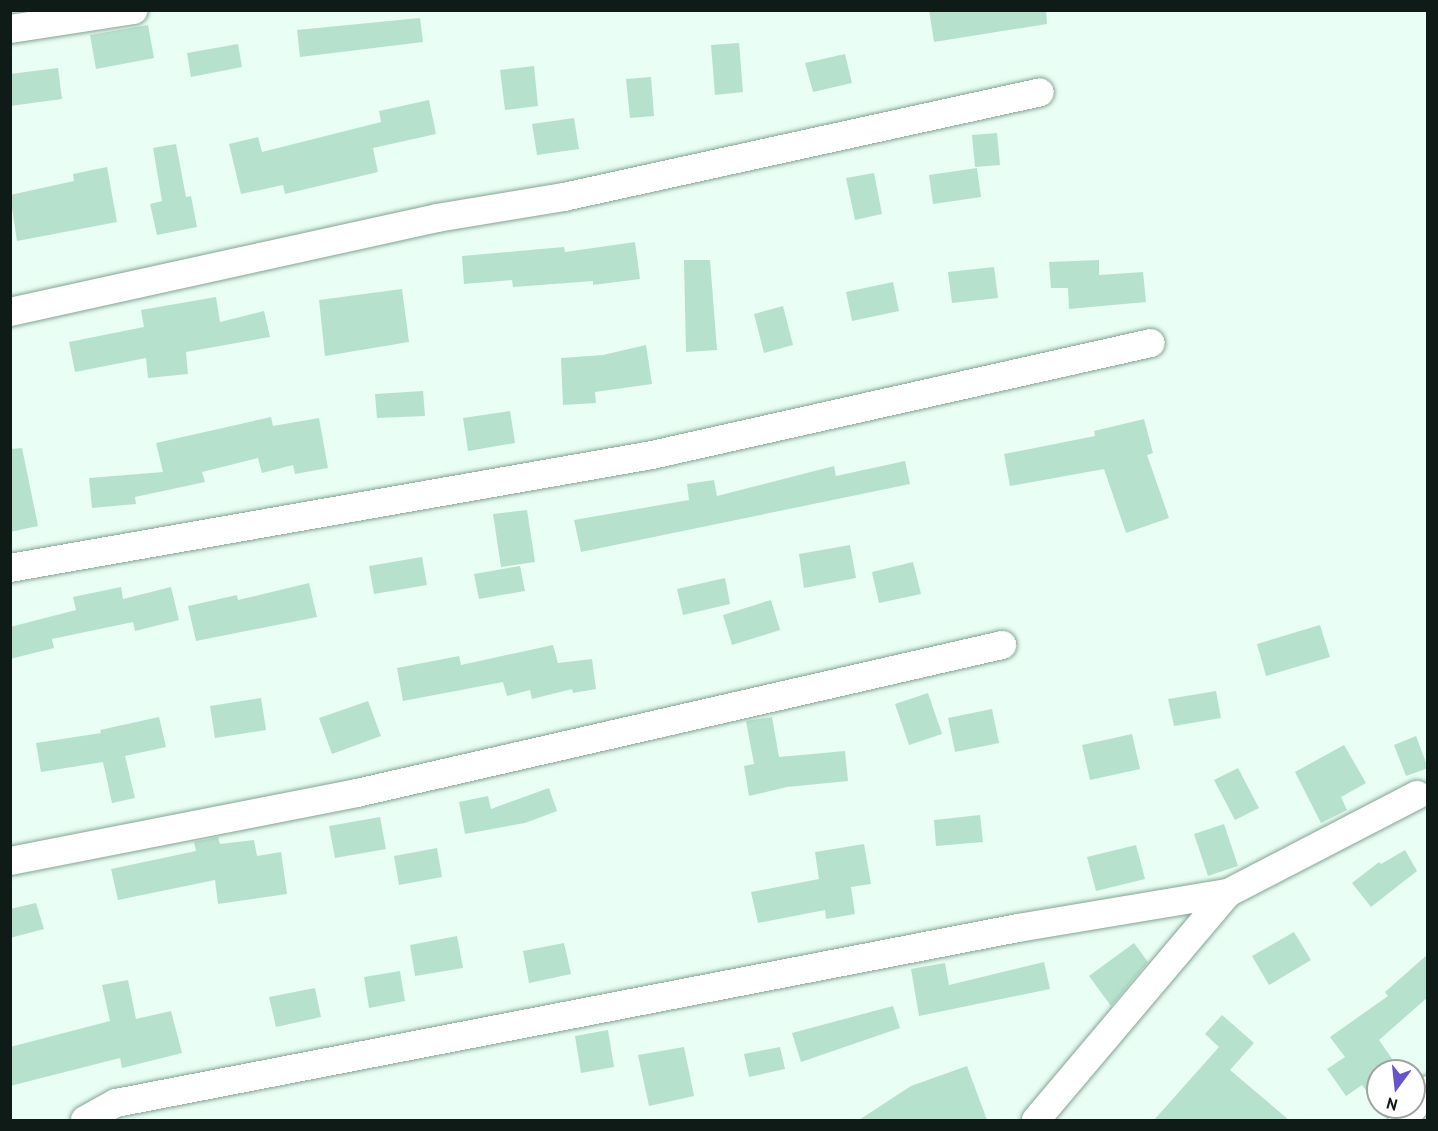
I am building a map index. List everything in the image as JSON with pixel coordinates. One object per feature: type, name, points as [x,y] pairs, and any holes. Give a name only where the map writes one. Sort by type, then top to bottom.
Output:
[{"type":"street","points":[[10,29],[134,10]]},
{"type":"street","points":[[10,312],[437,219],[564,197],[1040,92]]},
{"type":"street","points":[[10,568],[652,455],[1150,343]]},
{"type":"street","points":[[10,861],[357,793],[1002,645]]},
{"type":"street","points":[[85,1120],[116,1103],[1018,928],[1228,893],[1417,795]]},
{"type":"street","points":[[1036,1120],[1228,893]]},
{"type":"street","points":[[1403,1120],[1428,1090]]},
{"type":"building","points":[[929,10],[1046,10],[1047,24],[934,42]]},
{"type":"building","points":[[420,18],[423,42],[300,57],[297,30]]},
{"type":"building","points":[[148,25],[154,58],[96,69],[90,35]]},
{"type":"building","points":[[739,43],[743,92],[715,95],[711,45]]},
{"type":"building","points":[[238,44],[242,67],[191,77],[187,53]]},
{"type":"building","points":[[845,54],[852,83],[813,92],[805,63]]},
{"type":"building","points":[[534,66],[538,106],[505,110],[500,70]]},
{"type":"building","points":[[58,68],[62,99],[10,106],[10,74]]},
{"type":"building","points":[[651,77],[654,116],[630,118],[626,79]]},
{"type":"building","points":[[429,100],[436,134],[373,148],[378,172],[285,194],[283,185],[241,194],[229,144],[258,137],[262,152],[381,122],[379,111]]},
{"type":"building","points":[[574,118],[579,149],[537,155],[532,124]]},
{"type":"building","points":[[997,133],[1000,165],[975,167],[972,135]]},
{"type":"building","points":[[176,144],[186,197],[191,196],[197,227],[157,235],[150,204],[162,201],[153,148]]},
{"type":"building","points":[[107,167],[117,222],[17,241],[10,195],[74,181],[73,174]]},
{"type":"building","points":[[977,168],[981,197],[933,204],[929,175]]},
{"type":"building","points":[[874,173],[882,214],[855,220],[846,178]]},
{"type":"building","points":[[635,242],[640,279],[593,285],[593,281],[513,287],[512,280],[464,284],[462,256],[564,247],[565,252]]},
{"type":"building","points":[[684,260],[710,260],[717,350],[686,352]]},
{"type":"building","points":[[1099,260],[1099,275],[1143,272],[1146,302],[1069,309],[1068,288],[1051,288],[1049,262]]},
{"type":"building","points":[[994,267],[998,298],[952,303],[948,272]]},
{"type":"building","points":[[893,282],[899,311],[852,321],[846,292]]},
{"type":"building","points":[[402,289],[409,342],[325,356],[319,300]]},
{"type":"building","points":[[216,297],[220,322],[264,311],[270,337],[186,352],[188,374],[148,378],[146,358],[75,372],[69,342],[144,327],[141,310]]},
{"type":"building","points":[[783,306],[793,345],[764,353],[754,314]]},
{"type":"building","points":[[646,345],[652,384],[595,392],[596,403],[563,405],[561,358],[603,355]]},
{"type":"building","points":[[423,391],[425,416],[377,418],[375,394]]},
{"type":"building","points":[[510,411],[515,443],[468,451],[463,418]]},
{"type":"building","points":[[271,417],[273,426],[319,418],[328,468],[295,474],[293,465],[262,473],[258,458],[202,472],[205,482],[135,497],[136,504],[92,508],[89,478],[163,472],[156,443]]},
{"type":"building","points":[[1144,419],[1153,453],[1147,455],[1169,518],[1126,533],[1104,469],[1010,486],[1004,454],[1095,436],[1094,431]]},
{"type":"building","points":[[22,448],[38,526],[10,532],[10,449]]},
{"type":"building","points":[[905,461],[910,484],[581,552],[574,520],[689,500],[687,484],[714,480],[717,496],[834,466],[836,476]]},
{"type":"building","points":[[527,510],[535,562],[501,567],[493,514]]},
{"type":"building","points":[[850,545],[856,578],[804,588],[799,554]]},
{"type":"building","points":[[422,557],[427,585],[374,594],[369,566]]},
{"type":"building","points":[[913,562],[921,594],[879,603],[872,572]]},
{"type":"building","points":[[520,566],[525,591],[479,599],[474,574]]},
{"type":"building","points":[[725,578],[730,604],[683,615],[677,589]]},
{"type":"building","points":[[309,583],[317,617],[196,641],[188,606],[237,595],[238,600]]},
{"type":"building","points":[[121,587],[123,599],[171,587],[179,620],[135,631],[133,622],[52,639],[54,648],[10,659],[10,627],[76,610],[73,597]]},
{"type":"building","points":[[771,600],[780,630],[732,645],[723,615]]},
{"type":"building","points":[[1320,625],[1330,657],[1266,676],[1257,644]]},
{"type":"building","points":[[553,645],[558,663],[592,659],[596,689],[573,693],[572,689],[532,699],[530,690],[507,696],[503,682],[403,701],[397,668],[459,656],[461,665]]},
{"type":"building","points":[[1216,691],[1221,718],[1174,726],[1168,699]]},
{"type":"building","points":[[928,693],[942,734],[909,745],[895,704]]},
{"type":"building","points":[[261,698],[266,730],[215,738],[210,706]]},
{"type":"building","points":[[368,701],[381,736],[332,754],[319,718]]},
{"type":"building","points":[[992,709],[999,743],[955,752],[948,718]]},
{"type":"building","points":[[159,717],[166,747],[125,756],[135,798],[112,803],[103,762],[41,772],[36,743],[101,733],[100,730]]},
{"type":"building","points":[[772,717],[779,757],[845,751],[848,781],[787,787],[749,796],[744,766],[754,764],[746,721]]},
{"type":"building","points":[[1132,734],[1140,769],[1090,780],[1082,745]]},
{"type":"building","points":[[1416,736],[1428,768],[1406,776],[1394,745]]},
{"type":"building","points":[[1344,745],[1366,783],[1341,797],[1347,810],[1321,823],[1295,772]]},
{"type":"building","points":[[1238,768],[1259,808],[1235,820],[1214,780]]},
{"type":"building","points":[[549,788],[557,811],[525,823],[465,834],[459,802],[488,796],[491,809]]},
{"type":"building","points":[[980,815],[983,842],[936,846],[934,820]]},
{"type":"building","points":[[380,817],[386,849],[335,858],[329,826]]},
{"type":"building","points":[[1224,824],[1238,866],[1208,876],[1194,834]]},
{"type":"building","points":[[218,837],[220,844],[254,840],[257,856],[281,852],[287,894],[218,904],[215,880],[118,900],[111,869],[196,851],[194,842]]},
{"type":"building","points":[[864,844],[871,884],[851,887],[855,914],[826,919],[825,910],[758,923],[751,892],[819,879],[815,852]]},
{"type":"building","points":[[1136,845],[1145,879],[1096,891],[1087,857]]},
{"type":"building","points":[[437,848],[442,877],[399,885],[394,856]]},
{"type":"building","points":[[1405,850],[1417,871],[1371,907],[1352,883],[1379,862],[1381,864]]},
{"type":"building","points":[[36,903],[44,929],[10,938],[10,909]]},
{"type":"building","points":[[1294,932],[1311,960],[1269,985],[1252,956]]},
{"type":"building","points":[[457,936],[463,968],[415,976],[410,945]]},
{"type":"building","points":[[564,943],[571,974],[529,983],[523,951]]},
{"type":"building","points":[[1134,943],[1148,962],[1111,1006],[1089,976]]},
{"type":"building","points":[[1428,954],[1428,997],[1379,1040],[1392,1059],[1366,1059],[1366,1090],[1362,1085],[1346,1096],[1327,1069],[1345,1057],[1330,1037],[1388,996],[1385,992]]},
{"type":"building","points":[[1044,962],[1050,989],[919,1016],[911,969],[945,963],[949,985]]},
{"type":"building","points":[[400,971],[405,1001],[369,1008],[364,977]]},
{"type":"building","points":[[128,980],[136,1019],[171,1011],[182,1053],[122,1068],[120,1058],[10,1086],[10,1047],[110,1021],[102,985]]},
{"type":"building","points":[[315,988],[321,1017],[276,1027],[269,997]]},
{"type":"building","points":[[893,1006],[900,1028],[801,1062],[792,1033]]},
{"type":"building","points":[[1222,1015],[1254,1043],[1230,1070],[1289,1120],[1154,1120],[1219,1047],[1205,1034]]},
{"type":"building","points":[[608,1030],[614,1067],[581,1073],[575,1036]]},
{"type":"building","points":[[684,1047],[694,1096],[649,1106],[638,1055]]},
{"type":"building","points":[[780,1047],[785,1069],[749,1077],[744,1054]]},
{"type":"building","points":[[967,1066],[987,1120],[859,1120],[911,1086]]}]
